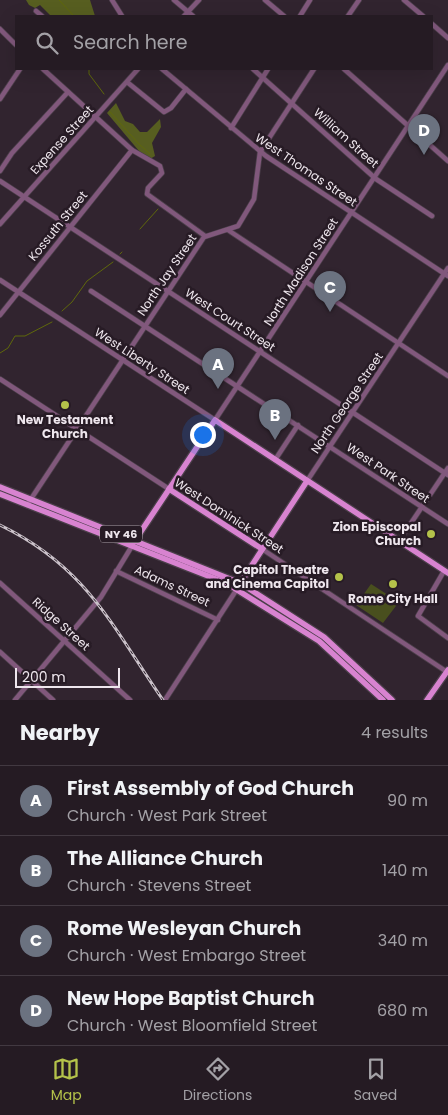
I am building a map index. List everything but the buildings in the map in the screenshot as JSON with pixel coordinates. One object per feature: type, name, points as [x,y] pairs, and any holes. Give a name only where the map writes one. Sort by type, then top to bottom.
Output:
[{"type":"main road","name":"West Liberty Street","points":[[215,420],[446,572]]},
{"type":"main road","name":"North Madison Street","points":[[132,546],[215,420]]},
{"type":"main road","name":"North George Street","points":[[237,589],[307,481]]},
{"type":"main road","name":"NY 46","points":[[0,487],[29,502],[237,589],[327,647],[383,700]]},
{"type":"main road","name":"West Dominick Street","points":[[169,489],[262,550]]},
{"type":"main road","name":"NY 46","points":[[0,494],[29,502],[136,540],[240,583],[324,637],[392,700]]},
{"type":"main road","points":[[427,700],[447,671]]},
{"type":"street","points":[[112,0],[121,15]]},
{"type":"street","points":[[174,0],[186,14],[199,0]]},
{"type":"street","points":[[265,0],[283,15]]},
{"type":"street","points":[[301,15],[310,0]]},
{"type":"street","points":[[349,15],[358,0]]},
{"type":"street","points":[[404,0],[422,15]]},
{"type":"street","points":[[36,11],[41,15]]},
{"type":"street","points":[[433,25],[448,38]]},
{"type":"street","points":[[0,30],[15,43]]},
{"type":"street","name":"North Madison Street","points":[[215,420],[448,65]]},
{"type":"street","points":[[0,99],[19,70]]},
{"type":"street","points":[[44,70],[132,150],[161,168],[162,173],[148,188],[147,194],[205,236]]},
{"type":"street","name":"Expense Street","points":[[0,224],[137,70]]},
{"type":"street","name":"West Thomas Street","points":[[163,70],[260,152],[446,275]]},
{"type":"street","name":"William Street","points":[[254,70],[375,177],[432,216]]},
{"type":"street","points":[[231,128],[267,70]]},
{"type":"street","name":"North Jay Street","points":[[29,502],[205,236],[238,226],[254,199],[260,152],[313,70]]},
{"type":"street","points":[[345,70],[448,162]]},
{"type":"street","points":[[127,82],[164,112],[171,108],[186,89]]},
{"type":"street","points":[[0,171],[12,153],[68,92]]},
{"type":"street","name":"Kossuth Street","points":[[0,314],[132,150]]},
{"type":"street","name":"West Court Street","points":[[0,181],[446,474]]},
{"type":"street","points":[[228,230],[448,376]]},
{"type":"street","name":"North George Street","points":[[307,481],[446,275],[448,268]]},
{"type":"street","name":"West Liberty Street","points":[[0,280],[215,420]]},
{"type":"street","name":"West Park Street","points":[[91,291],[448,524]]},
{"type":"street","name":"West Dominick Street","points":[[0,379],[169,489]]},
{"type":"street","points":[[276,460],[298,425]]},
{"type":"street","points":[[399,541],[446,474],[448,468]]},
{"type":"street","points":[[15,700],[101,597],[132,546]]},
{"type":"street","name":"West Dominick Street","points":[[262,550],[447,671]]},
{"type":"street","name":"Adams Street","points":[[116,572],[218,620]]},
{"type":"street","points":[[412,620],[418,616],[446,572]]},
{"type":"street","name":"Ridge Street","points":[[0,583],[130,700]]},
{"type":"street","points":[[165,700],[237,589]]},
{"type":"street","points":[[418,616],[448,638]]},
{"type":"street","points":[[0,652],[53,700]]},
{"type":"green space","points":[[26,0],[90,0],[95,15],[50,15],[40,5],[35,8],[29,5]]},
{"type":"green space","points":[[116,103],[125,121],[133,124],[140,132],[147,132],[160,119],[161,127],[152,143],[155,156],[150,159],[139,151],[107,113]]},
{"type":"green space","points":[[371,584],[399,602],[383,623],[356,605]]},
{"type":"waterway","points":[[59,0],[73,15]]},
{"type":"waterway","points":[[89,70],[89,74],[104,94]]},
{"type":"waterway","points":[[110,112],[150,154]]},
{"type":"waterway","points":[[140,229],[158,209]]},
{"type":"waterway","points":[[62,311],[72,302],[87,281],[113,262]]},
{"type":"waterway","points":[[0,353],[8,348],[15,336],[25,336],[52,322]]},
{"type":"railway","points":[[0,525],[30,542],[55,560],[76,579],[112,623],[163,700]]},
{"type":"place","name":"New Hope Baptist Church","points":[[424,155]]},
{"type":"place","name":"Rome Wesleyan Church","points":[[330,312]]},
{"type":"place","name":"First Assembly of God Church","points":[[218,389]]},
{"type":"place","name":"New Testament Church","points":[[65,405]]},
{"type":"place","name":"The Alliance Church","points":[[275,440]]},
{"type":"place","name":"Zion Episcopal Church","points":[[431,534]]},
{"type":"place","name":"Capitol Theatre and Cinema Capitol","points":[[339,577]]},
{"type":"place","name":"Rome City Hall","points":[[393,584]]}]
